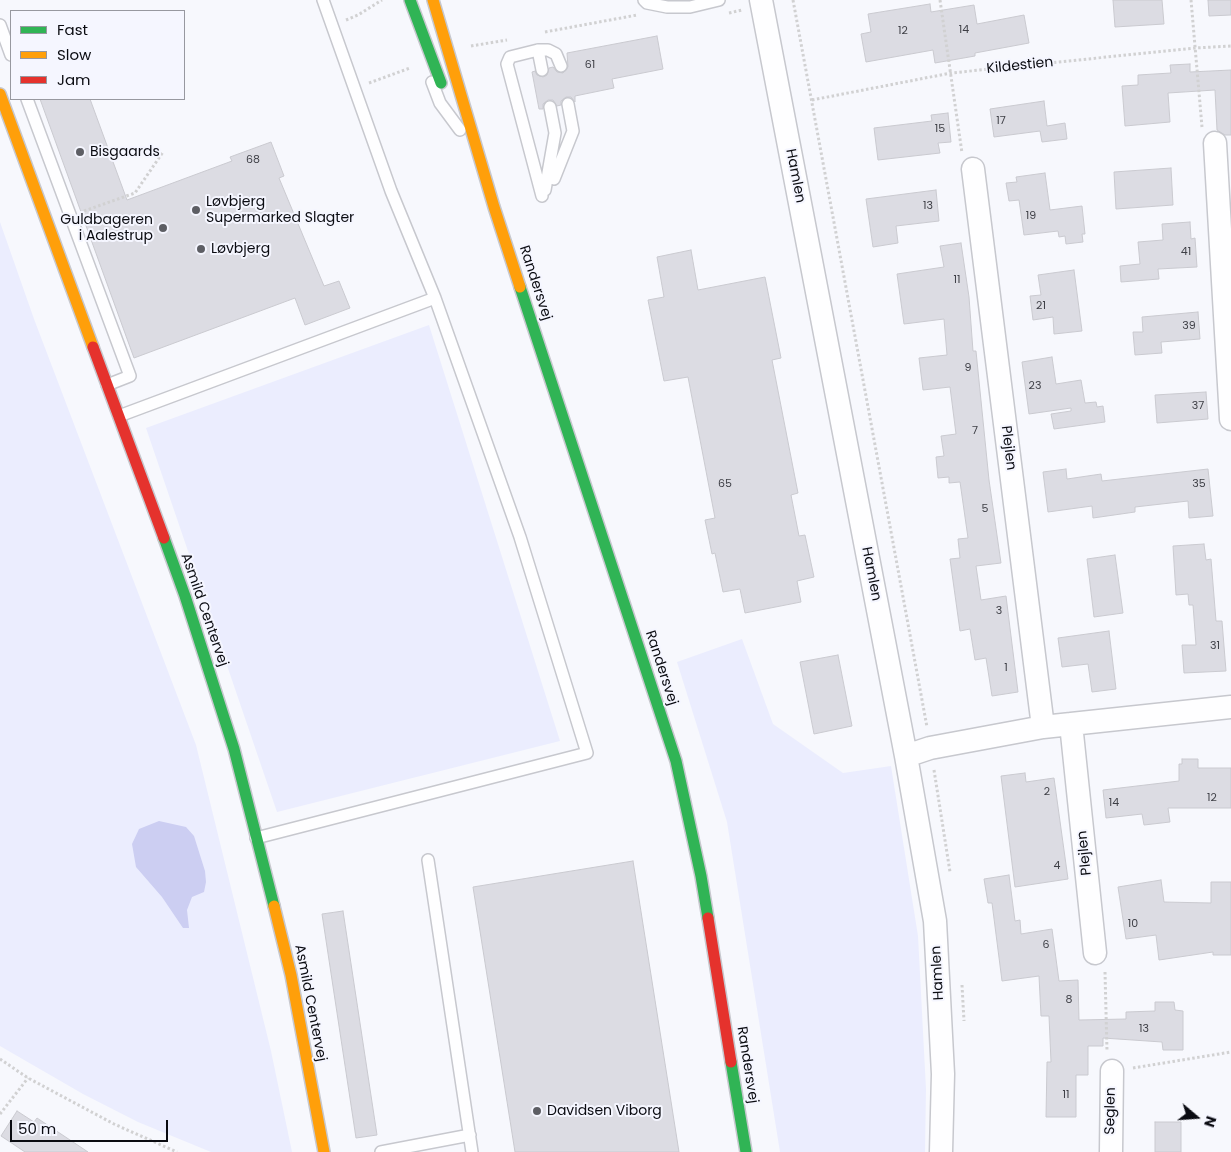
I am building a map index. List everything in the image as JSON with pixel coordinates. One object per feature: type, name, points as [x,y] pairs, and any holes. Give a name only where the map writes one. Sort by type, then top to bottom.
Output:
[{"type":"street","name":"Randersvej","points":[[433,0],[494,207],[676,761],[701,876],[746,1152]]},
{"type":"street","name":"Randersvej","points":[[411,3],[460,130],[494,207]]},
{"type":"street","name":"Hamlen","points":[[762,3],[906,756],[935,921],[943,1074],[941,1152]]},
{"type":"street","name":"Asmild Centervej","points":[[0,94],[185,596],[234,749],[291,975],[324,1152]]},
{"type":"street","points":[[1215,143],[1231,419]]},
{"type":"street","name":"Plejlen","points":[[973,169],[1043,727]]},
{"type":"street","points":[[906,756],[930,748],[1043,727],[1231,707]]},
{"type":"street","name":"Plejlen","points":[[1071,724],[1096,953]]},
{"type":"street","name":"Seglen","points":[[1111,1152],[1112,1071]]},
{"type":"lane","points":[[256,838],[587,753],[520,536],[435,298],[391,191],[323,0]]},
{"type":"lane","points":[[644,0],[647,3],[667,8],[690,7],[719,0]]},
{"type":"lane","points":[[411,3],[415,39],[424,63],[440,102],[460,130]]},
{"type":"lane","points":[[0,25],[6,50]]},
{"type":"lane","points":[[550,107],[555,133],[544,193],[507,64],[510,57],[538,50],[548,50],[556,54],[561,66]]},
{"type":"lane","points":[[538,50],[542,70]]},
{"type":"lane","points":[[27,100],[130,376],[107,385]]},
{"type":"lane","points":[[554,178],[573,131],[568,104]]},
{"type":"lane","points":[[119,416],[435,298]]},
{"type":"lane","points":[[428,860],[472,1152]]},
{"type":"lane","points":[[380,1152],[470,1135]]},
{"type":"path","points":[[332,26],[358,15],[382,0]]},
{"type":"path","points":[[726,14],[762,3],[792,0]]},
{"type":"path","points":[[940,0],[963,156],[973,169]]},
{"type":"path","points":[[1191,0],[1201,126],[1215,143]]},
{"type":"path","points":[[542,33],[646,14]]},
{"type":"path","points":[[470,46],[514,38]]},
{"type":"path","name":"Kildestien","points":[[812,100],[951,73],[1231,46]]},
{"type":"path","points":[[355,88],[424,63]]},
{"type":"path","points":[[70,215],[134,193],[163,152]]},
{"type":"path","points":[[1096,953],[1104,969],[1107,1051],[1112,1071],[1231,1052]]},
{"type":"path","points":[[0,1059],[28,1078],[114,1124],[177,1152]]},
{"type":"path","points":[[0,1114],[28,1078]]},
{"type":"shaded area","points":[[0,222],[34,319],[196,745],[271,1051],[292,1152],[211,1152],[138,1122],[83,1094],[0,1046]]},
{"type":"shaded area","points":[[429,325],[560,741],[277,812],[146,428]]},
{"type":"shaded area","points":[[742,639],[773,724],[843,773],[891,766],[918,936],[926,1089],[925,1152],[780,1152],[727,822],[677,662]]},
{"type":"water","points":[[159,821],[186,827],[194,836],[205,871],[206,882],[204,892],[192,897],[187,910],[189,928],[183,928],[162,897],[136,867],[132,844],[139,829]]},
{"type":"building","points":[[1113,0],[1162,0],[1164,24],[1115,27]]},
{"type":"building","points":[[1208,0],[1231,0],[1231,15],[1209,16]]},
{"type":"building","points":[[930,4],[931,12],[974,5],[977,24],[1024,15],[1029,43],[935,63],[933,50],[866,62],[861,34],[871,32],[868,14]]},
{"type":"building","points":[[657,36],[663,69],[612,79],[614,88],[575,96],[575,102],[571,97],[566,97],[561,101],[561,105],[557,106],[553,100],[548,100],[543,104],[543,109],[539,109],[532,72],[535,71],[537,75],[543,77],[547,75],[549,68],[553,67],[557,72],[563,73],[568,67],[567,53]]},
{"type":"building","points":[[1190,64],[1190,72],[1231,70],[1231,135],[1225,135],[1217,130],[1215,90],[1168,93],[1170,122],[1125,126],[1122,86],[1138,85],[1138,75],[1171,73],[1170,65]]},
{"type":"building","name":"Løvbjerg","points":[[40,100],[90,100],[127,200],[232,161],[230,157],[271,142],[284,176],[279,178],[324,286],[339,281],[350,308],[305,325],[295,298],[134,358]]},
{"type":"building","points":[[1044,101],[1047,126],[1065,123],[1067,139],[1042,142],[1040,131],[994,137],[990,109]]},
{"type":"building","points":[[948,113],[951,142],[938,143],[940,153],[878,160],[874,128],[932,121],[931,115]]},
{"type":"building","points":[[1171,168],[1173,205],[1116,209],[1114,172]]},
{"type":"building","points":[[1045,173],[1050,210],[1082,206],[1085,234],[1082,234],[1083,242],[1066,244],[1065,236],[1059,237],[1058,231],[1024,235],[1019,200],[1009,201],[1006,183],[1017,182],[1016,177]]},
{"type":"building","points":[[936,190],[939,221],[896,226],[898,243],[873,247],[866,199]]},
{"type":"building","points":[[1190,222],[1191,239],[1195,238],[1197,267],[1158,269],[1159,279],[1121,282],[1120,266],[1140,264],[1138,242],[1163,240],[1162,224]]},
{"type":"building","points":[[961,243],[969,297],[973,351],[976,351],[989,480],[1001,563],[976,566],[981,600],[1006,596],[1018,692],[992,696],[986,658],[975,660],[970,629],[960,631],[950,559],[960,558],[958,539],[968,538],[960,482],[949,483],[949,477],[938,478],[936,457],[944,456],[941,436],[956,434],[950,387],[923,390],[919,358],[947,355],[944,319],[904,324],[897,274],[944,267],[940,246]]},
{"type":"building","points":[[691,250],[698,290],[765,277],[781,358],[772,360],[798,493],[791,495],[799,536],[805,535],[814,577],[797,581],[801,602],[745,613],[740,589],[723,592],[715,553],[712,554],[705,520],[715,518],[688,377],[664,381],[648,300],[664,297],[657,257]]},
{"type":"building","points":[[1074,270],[1082,331],[1054,334],[1053,317],[1033,320],[1030,296],[1041,295],[1038,275]]},
{"type":"building","points":[[1198,312],[1200,339],[1161,342],[1162,353],[1135,355],[1133,332],[1143,332],[1142,317]]},
{"type":"building","points":[[1052,357],[1056,384],[1081,380],[1085,403],[1096,402],[1097,407],[1103,406],[1105,422],[1054,429],[1051,414],[1071,411],[1071,408],[1029,414],[1022,362]]},
{"type":"building","points":[[1206,392],[1208,419],[1157,423],[1155,395]]},
{"type":"building","points":[[1066,469],[1067,479],[1101,474],[1102,481],[1208,469],[1213,516],[1189,518],[1188,501],[1135,507],[1135,512],[1093,518],[1092,506],[1048,512],[1043,472]]},
{"type":"building","points":[[1204,544],[1206,560],[1211,559],[1216,621],[1222,621],[1226,671],[1184,673],[1182,645],[1196,645],[1193,605],[1189,605],[1188,594],[1176,595],[1173,546]]},
{"type":"building","points":[[1115,555],[1123,613],[1094,617],[1087,559]]},
{"type":"building","points":[[1109,631],[1116,689],[1092,692],[1088,664],[1062,667],[1058,638]]},
{"type":"building","points":[[838,655],[852,726],[814,734],[800,662]]},
{"type":"building","points":[[1182,759],[1198,759],[1198,768],[1231,768],[1231,808],[1168,808],[1170,822],[1144,825],[1142,814],[1106,818],[1103,790],[1179,781],[1179,764],[1182,764]]},
{"type":"building","points":[[1025,773],[1026,782],[1054,778],[1068,879],[1015,887],[1001,776]]},
{"type":"building","points":[[633,861],[679,1152],[515,1152],[473,887]]},
{"type":"building","points":[[1009,875],[1015,921],[1020,920],[1021,934],[1052,929],[1059,981],[1078,980],[1079,1020],[1126,1019],[1126,1012],[1155,1011],[1155,1002],[1174,1002],[1175,1010],[1183,1011],[1183,1050],[1163,1050],[1162,1042],[1103,1038],[1103,1046],[1088,1046],[1088,1075],[1076,1075],[1076,1117],[1046,1117],[1047,1062],[1051,1062],[1049,1016],[1041,1016],[1039,976],[1002,981],[992,903],[988,903],[984,879]]},
{"type":"building","points":[[1161,880],[1164,902],[1211,903],[1211,882],[1231,882],[1231,955],[1213,955],[1213,952],[1159,960],[1156,935],[1126,939],[1118,887]]},
{"type":"building","points":[[343,911],[377,1135],[356,1138],[322,914]]},
{"type":"building","points":[[17,1111],[34,1122],[37,1118],[88,1152],[25,1152],[1,1136]]},
{"type":"building","points":[[1155,1122],[1181,1122],[1181,1152],[1155,1152]]},
{"type":"traffic: fast","points":[[410,0],[441,83]]},
{"type":"traffic: fast","points":[[520,287],[676,761],[701,876],[708,918]]},
{"type":"traffic: fast","points":[[164,538],[185,596],[234,749],[274,906]]},
{"type":"traffic: fast","points":[[731,1062],[746,1152]]},
{"type":"traffic: slow","points":[[433,0],[494,207],[520,287]]},
{"type":"traffic: slow","points":[[0,94],[93,347]]},
{"type":"traffic: slow","points":[[274,906],[291,975],[324,1152]]},
{"type":"traffic: jam","points":[[93,347],[164,538]]},
{"type":"traffic: jam","points":[[708,918],[731,1062]]},
{"type":"place","name":"Bisgaards","points":[[80,152]]},
{"type":"place","name":"Løvbjerg Supermarked Slagter","points":[[196,210]]},
{"type":"place","name":"Guldbageren i Aalestrup","points":[[163,228]]},
{"type":"place","name":"Løvbjerg","points":[[201,249]]},
{"type":"place","name":"Davidsen Viborg","points":[[537,1111]]}]
